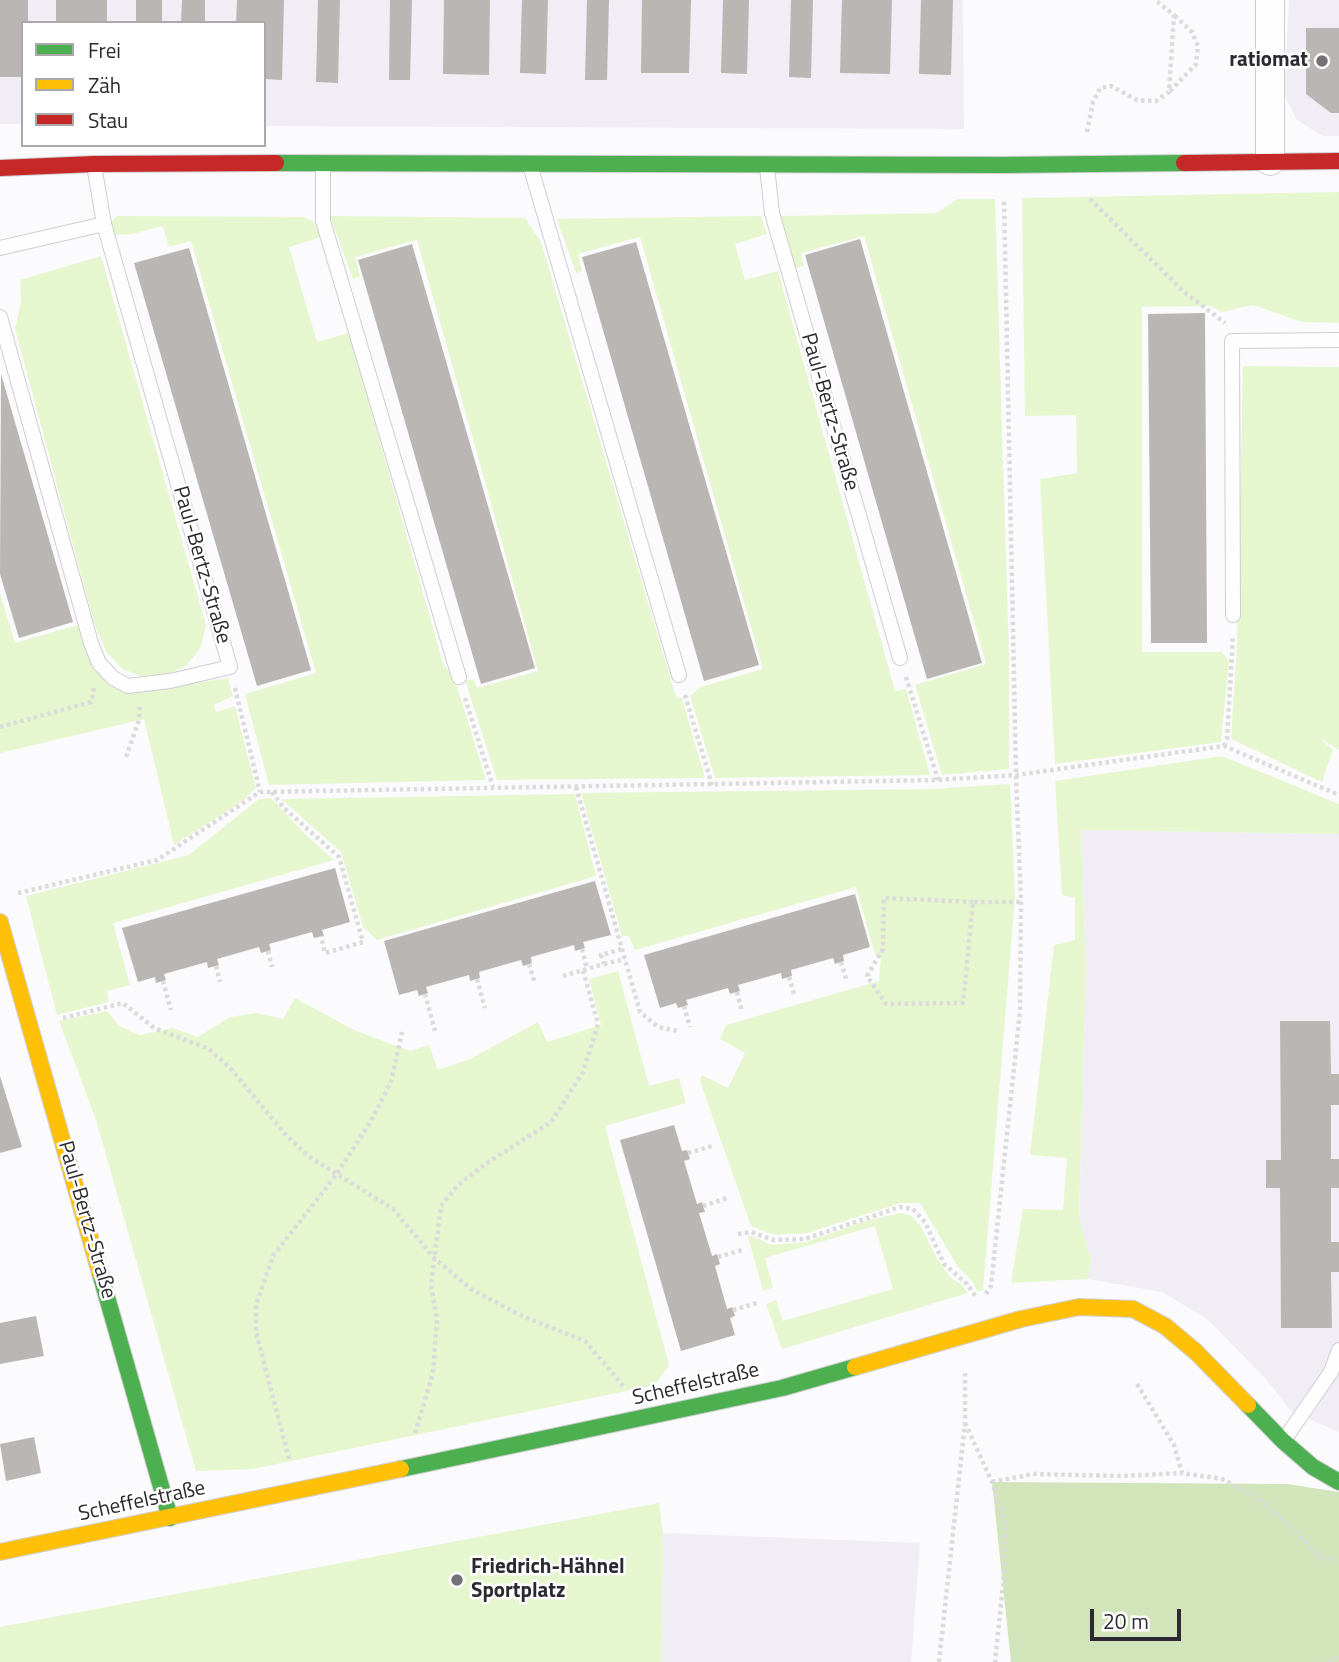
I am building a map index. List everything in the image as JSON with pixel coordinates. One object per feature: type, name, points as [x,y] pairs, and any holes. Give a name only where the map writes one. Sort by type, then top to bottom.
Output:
[{"type":"street","points":[[1270,0],[1270,161]]},
{"type":"street","points":[[0,168],[94,164],[1003,165],[1339,161]]},
{"type":"street","name":"Paul-Bertz-Straße","points":[[0,922],[170,1518]]},
{"type":"street","name":"Scheffelstraße","points":[[0,1552],[782,1388],[1021,1319],[1079,1307],[1133,1309],[1165,1326],[1196,1352],[1283,1441],[1313,1467],[1339,1482]]},
{"type":"lane","points":[[323,163],[323,221],[458,677]]},
{"type":"lane","name":"Paul-Bertz-Straße","points":[[0,317],[91,643],[100,663],[113,678],[128,686],[170,681],[230,667],[104,224],[94,164]]},
{"type":"lane","points":[[530,164],[679,675]]},
{"type":"lane","name":"Paul-Bertz-Straße","points":[[767,164],[772,213],[900,658]]},
{"type":"lane","points":[[0,248],[104,224]]},
{"type":"lane","points":[[1233,615],[1232,341],[1339,340]]},
{"type":"lane","points":[[1283,1441],[1331,1371],[1339,1350]]},
{"type":"path","points":[[1155,0],[1192,33],[1198,46],[1196,64],[1156,102],[1137,100],[1111,86],[1100,88],[1093,102],[1088,126],[1087,197],[1183,291],[1227,324],[1232,341]]},
{"type":"path","points":[[1169,92],[1174,15]]},
{"type":"path","points":[[738,1234],[751,1232],[774,1240],[805,1239],[900,1207],[913,1209],[925,1222],[944,1264],[967,1284],[981,1303],[991,1286],[1020,1011],[1021,902],[1003,165]]},
{"type":"path","points":[[1224,746],[1227,739],[1233,615]]},
{"type":"path","points":[[900,658],[938,780]]},
{"type":"path","points":[[0,727],[91,702],[100,663]]},
{"type":"path","points":[[230,667],[260,792]]},
{"type":"path","points":[[679,675],[712,785]]},
{"type":"path","points":[[458,677],[493,787]]},
{"type":"path","points":[[126,757],[139,720]]},
{"type":"path","points":[[13,895],[157,860],[260,792],[938,780],[1016,775],[1224,746],[1339,795]]},
{"type":"path","points":[[576,787],[640,1012],[658,1027],[678,1031]]},
{"type":"path","points":[[272,792],[284,808],[339,857],[363,942],[325,953],[321,936]]},
{"type":"path","points":[[973,902],[964,1003],[886,1004],[867,976],[883,948],[884,898],[1021,902]]},
{"type":"path","points":[[404,1467],[433,1373],[437,1319],[431,1285],[441,1206],[457,1186],[484,1165],[551,1122],[583,1072],[598,1024],[582,949]]},
{"type":"path","points":[[604,964],[601,955],[622,949]]},
{"type":"path","points":[[268,951],[272,967]]},
{"type":"path","points":[[564,976],[625,959]]},
{"type":"path","points":[[841,962],[847,982]]},
{"type":"path","points":[[529,964],[535,984]]},
{"type":"path","points":[[216,966],[220,982]]},
{"type":"path","points":[[789,977],[795,997]]},
{"type":"path","points":[[477,979],[485,1008]]},
{"type":"path","points":[[163,981],[171,1010]]},
{"type":"path","points":[[737,992],[743,1012]]},
{"type":"path","points":[[425,994],[435,1031]]},
{"type":"path","points":[[30,1026],[123,1003],[155,1028],[209,1049],[231,1069],[285,1134],[309,1156],[393,1209],[434,1258],[471,1289],[522,1316],[584,1341],[651,1417]]},
{"type":"path","points":[[684,1006],[690,1027]]},
{"type":"path","points":[[297,1490],[256,1332],[256,1306],[273,1256],[336,1175],[371,1121],[391,1082],[402,1032]]},
{"type":"path","points":[[688,1153],[712,1146]]},
{"type":"path","points":[[704,1206],[727,1198]]},
{"type":"path","points":[[718,1257],[742,1250]]},
{"type":"path","points":[[733,1310],[757,1303]]},
{"type":"path","points":[[939,1662],[965,1423],[964,1335]]},
{"type":"path","points":[[1137,1384],[1174,1445],[1182,1473]]},
{"type":"path","points":[[965,1423],[992,1482],[1005,1524],[1004,1575],[995,1662]]},
{"type":"path","points":[[992,1482],[1033,1474],[1123,1476],[1182,1473],[1222,1479],[1252,1495],[1287,1523],[1320,1557],[1339,1561]]},
{"type":"path","points":[[1328,1662],[1339,1656]]},
{"type":"shaded area","points":[[0,0],[963,0],[964,129],[266,126],[266,21],[21,21],[21,124],[0,124]]},
{"type":"shaded area","points":[[1289,0],[1339,0],[1339,136],[1323,136],[1297,120],[1284,95]]},
{"type":"shaded area","points":[[1081,830],[1339,834],[1339,1432],[1292,1412],[1265,1378],[1207,1319],[1162,1292],[1088,1279],[1091,1259],[1079,1217],[1086,968]]},
{"type":"shaded area","points":[[663,1533],[920,1543],[911,1662],[662,1662]]},
{"type":"green space","points":[[1339,192],[1339,323],[1302,322],[1253,305],[1222,312],[1209,306],[1142,307],[1142,652],[1222,652],[1229,661],[1221,742],[1055,764],[1040,479],[1077,473],[1076,415],[1025,416],[1022,198]]},
{"type":"green space","points":[[957,199],[995,199],[1009,656],[1009,769],[942,775],[915,685],[986,664],[864,236],[801,253],[804,266],[795,268],[780,216],[937,213]]},
{"type":"green space","points":[[117,216],[304,217],[314,222],[321,237],[289,247],[317,342],[349,333],[443,663],[455,680],[486,780],[269,785],[245,694],[316,673],[191,241],[169,247],[163,226],[132,234],[115,235],[111,222]]},
{"type":"green space","points":[[330,216],[525,218],[541,242],[676,697],[682,698],[705,778],[497,780],[465,680],[473,679],[477,688],[538,671],[417,240],[355,257],[360,277],[353,279]]},
{"type":"green space","points":[[761,216],[767,234],[735,244],[745,280],[778,271],[895,691],[906,689],[930,775],[715,778],[690,696],[700,687],[763,669],[640,237],[578,254],[582,271],[576,273],[557,219]]},
{"type":"green space","points":[[101,256],[206,625],[201,647],[187,665],[163,677],[140,676],[123,669],[107,653],[94,623],[15,329],[21,302],[20,280]]},
{"type":"green space","points":[[1243,366],[1339,367],[1339,750],[1318,737],[1333,750],[1322,782],[1231,739],[1237,644]]},
{"type":"green space","points":[[0,593],[15,643],[78,625],[90,659],[105,680],[121,690],[155,689],[228,678],[233,696],[214,705],[216,712],[235,706],[256,788],[241,802],[174,845],[144,719],[0,753]]},
{"type":"green space","points":[[1222,756],[1339,804],[1339,834],[1081,830],[1086,968],[1079,1217],[1091,1259],[1088,1279],[1011,1283],[1023,1209],[1063,1210],[1067,1158],[1030,1155],[1054,945],[1075,940],[1075,898],[1062,895],[1055,781]]},
{"type":"green space","points":[[1010,784],[1015,896],[983,1290],[977,1292],[973,1282],[958,1267],[920,1203],[901,1203],[807,1233],[774,1235],[751,1226],[700,1081],[702,1075],[728,1088],[745,1053],[720,1039],[726,1025],[879,981],[881,957],[875,955],[856,887],[635,950],[629,936],[622,936],[581,793],[932,789]]},
{"type":"green space","points":[[575,794],[596,876],[377,940],[363,927],[341,852],[281,799]]},
{"type":"green space","points":[[271,798],[334,860],[113,923],[130,985],[107,991],[109,1002],[57,1015],[26,896],[189,855],[259,799]]},
{"type":"green space","points":[[618,971],[649,1086],[679,1078],[686,1103],[605,1126],[669,1365],[655,1385],[253,1469],[196,1471],[96,1120],[59,1021],[107,1011],[119,1026],[140,1035],[173,1028],[198,1037],[230,1017],[256,1013],[283,1019],[295,998],[352,1029],[393,1045],[411,1051],[429,1045],[438,1070],[470,1059],[538,1022],[547,1042],[601,1025],[589,979]]},
{"type":"green space","points":[[901,1213],[910,1215],[920,1225],[950,1277],[968,1293],[782,1349],[766,1304],[776,1300],[783,1321],[893,1289],[875,1226],[765,1258],[773,1288],[763,1291],[748,1237],[752,1236],[772,1245],[806,1242],[869,1220]]},
{"type":"green space","points":[[992,1482],[1287,1484],[1339,1492],[1339,1662],[1011,1662]]},
{"type":"green space","name":"Friedrich-Hähnel Sportplatz","points":[[659,1503],[663,1533],[662,1662],[0,1662],[0,1627]]},
{"type":"building","points":[[0,0],[28,0],[28,21],[21,21],[21,77],[0,77]]},
{"type":"building","points":[[56,0],[107,0],[107,21],[56,21]]},
{"type":"building","points":[[136,0],[162,0],[162,21],[136,21]]},
{"type":"building","points":[[182,0],[205,0],[205,21],[181,21]]},
{"type":"building","points":[[237,0],[284,0],[282,80],[266,79],[266,21],[236,21]]},
{"type":"building","points":[[318,0],[340,0],[338,83],[316,82]]},
{"type":"building","points":[[390,0],[412,0],[410,80],[389,80]]},
{"type":"building","points":[[444,0],[490,0],[489,75],[443,74]]},
{"type":"building","points":[[522,0],[548,0],[546,74],[520,73]]},
{"type":"building","points":[[587,0],[609,0],[607,80],[585,80]]},
{"type":"building","points":[[642,0],[691,0],[689,73],[641,73]]},
{"type":"building","points":[[723,0],[749,0],[747,74],[721,73]]},
{"type":"building","points":[[791,0],[813,0],[811,78],[789,77]]},
{"type":"building","points":[[842,0],[892,0],[890,74],[840,73]]},
{"type":"building","points":[[921,0],[953,0],[951,75],[919,74]]},
{"type":"building","name":"ratiomat","points":[[1306,28],[1339,28],[1339,113],[1331,113],[1306,94]]},
{"type":"building","points":[[860,239],[982,663],[927,679],[805,255]]},
{"type":"building","points":[[636,242],[759,665],[704,681],[582,257]]},
{"type":"building","points":[[412,244],[535,668],[481,684],[358,260]]},
{"type":"building","points":[[189,248],[311,670],[257,686],[134,263]]},
{"type":"building","points":[[1205,313],[1207,643],[1151,643],[1148,314]]},
{"type":"building","points":[[1,374],[73,622],[19,638],[0,574]]},
{"type":"building","points":[[335,868],[350,922],[322,930],[324,936],[314,938],[312,932],[269,944],[271,950],[261,953],[259,947],[217,959],[219,965],[208,968],[207,962],[164,974],[166,980],[156,983],[155,977],[138,982],[122,928]]},
{"type":"building","points":[[595,881],[611,935],[583,942],[585,948],[575,951],[574,945],[531,957],[532,963],[523,966],[521,960],[479,972],[480,978],[470,981],[469,975],[426,987],[428,993],[419,996],[417,990],[399,995],[384,941]]},
{"type":"building","points":[[855,894],[870,947],[843,955],[844,961],[835,964],[833,958],[791,970],[792,976],[782,979],[781,973],[738,985],[740,991],[730,994],[728,988],[686,1000],[688,1005],[678,1008],[676,1003],[660,1008],[644,955]]},
{"type":"building","points":[[1280,1021],[1330,1021],[1331,1074],[1339,1074],[1339,1105],[1331,1105],[1331,1159],[1339,1159],[1339,1188],[1331,1188],[1331,1242],[1339,1242],[1339,1272],[1331,1272],[1332,1328],[1281,1328],[1280,1188],[1266,1188],[1266,1160],[1281,1160]]},
{"type":"building","points":[[0,1076],[22,1147],[0,1153]]},
{"type":"building","points":[[674,1125],[682,1151],[687,1150],[690,1159],[684,1161],[697,1204],[702,1202],[705,1212],[699,1213],[712,1256],[717,1254],[720,1264],[715,1266],[727,1309],[732,1307],[735,1316],[730,1318],[735,1335],[681,1351],[620,1140]]},
{"type":"building","points":[[36,1316],[44,1356],[0,1364],[0,1323]]},
{"type":"building","points":[[34,1437],[41,1473],[6,1481],[0,1444]]},
{"type":"traffic: fast","points":[[276,163],[1184,163]]},
{"type":"traffic: fast","points":[[100,1273],[170,1518]]},
{"type":"traffic: fast","points":[[401,1469],[782,1388],[855,1367]]},
{"type":"traffic: fast","points":[[1248,1405],[1313,1467],[1339,1482]]},
{"type":"traffic: slow","points":[[0,922],[100,1273]]},
{"type":"traffic: slow","points":[[855,1367],[1021,1319],[1079,1307],[1133,1309],[1165,1326],[1196,1352],[1248,1405]]},
{"type":"traffic: slow","points":[[0,1552],[401,1469]]},
{"type":"traffic: jam","points":[[1184,163],[1339,161]]},
{"type":"traffic: jam","points":[[0,168],[94,164],[276,163]]},
{"type":"place","name":"ratiomat","points":[[1322,61]]},
{"type":"place","name":"Friedrich-Hähnel Sportplatz","points":[[457,1580]]}]
